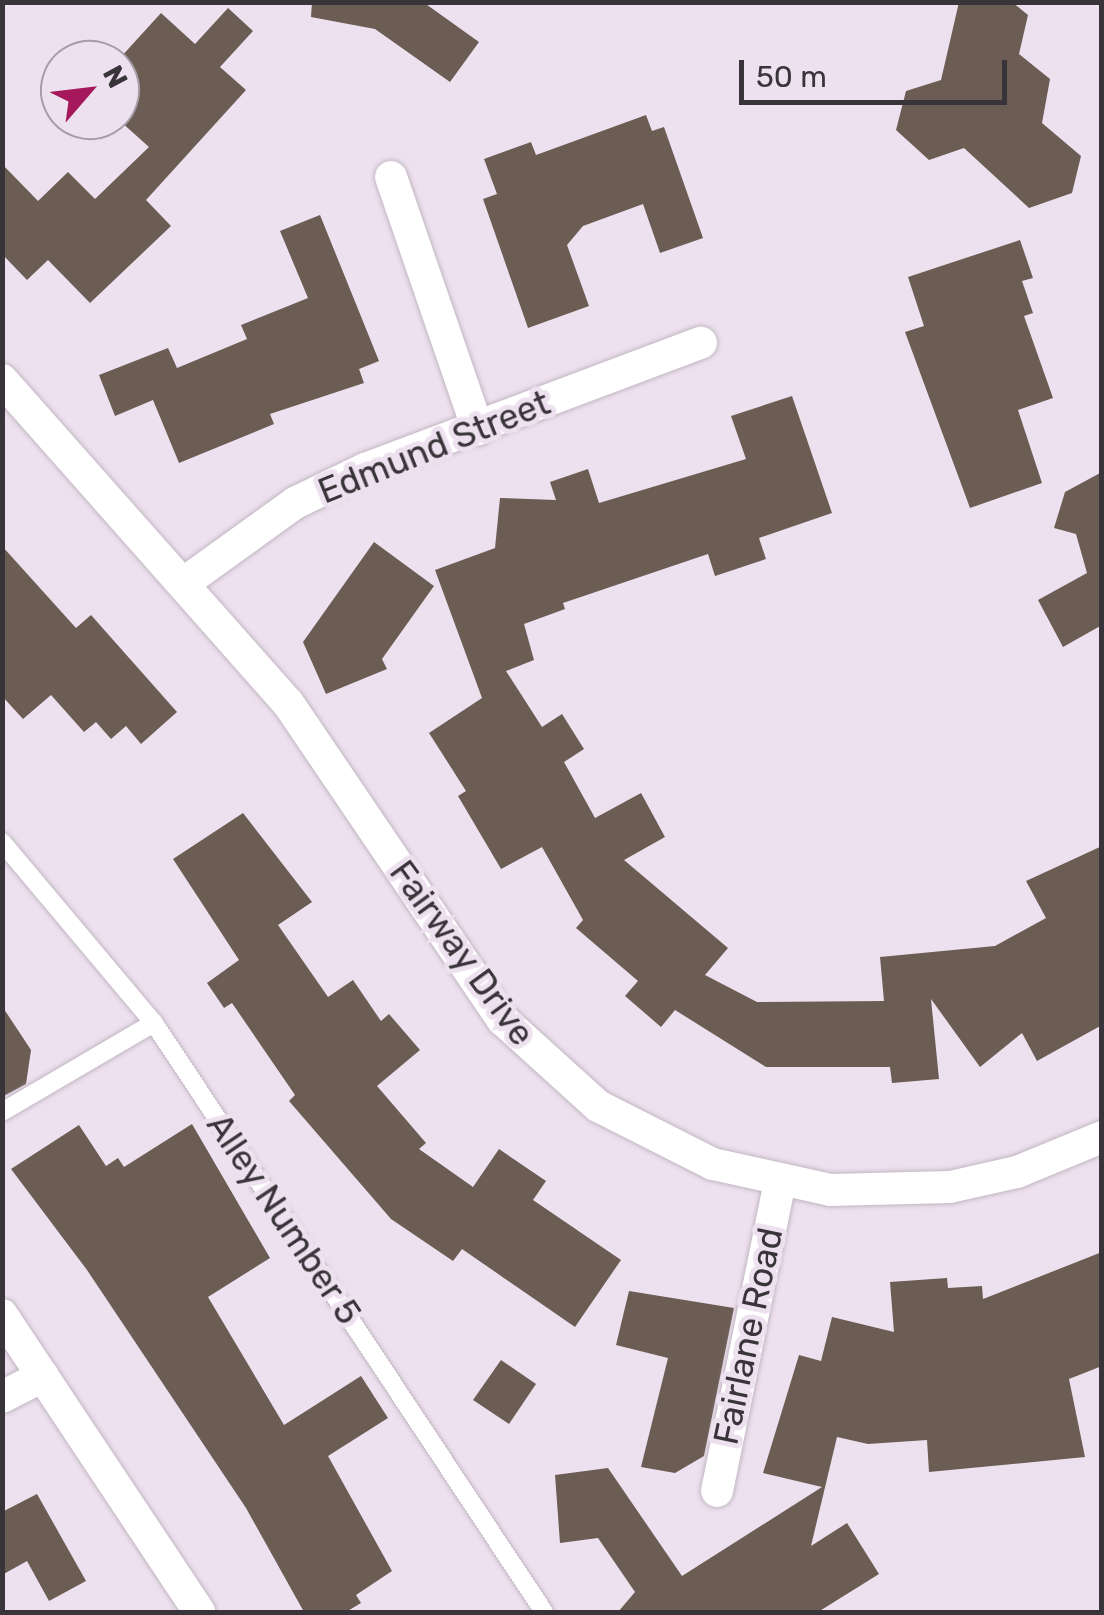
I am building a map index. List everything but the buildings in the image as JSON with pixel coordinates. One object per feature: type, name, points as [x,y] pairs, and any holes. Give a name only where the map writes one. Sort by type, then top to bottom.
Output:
[{"type":"street","points":[[391,177],[478,429]]},
{"type":"street","name":"Edmund Street","points":[[184,582],[296,503],[364,469],[702,343]]},
{"type":"street","name":"Fairway Drive","points":[[2,380],[288,703],[467,972],[545,1063],[658,1141],[780,1182],[870,1191],[950,1187],[1017,1172],[1102,1137]]},
{"type":"street","name":"Fairlane Road","points":[[717,1490],[780,1182]]},
{"type":"street","points":[[2,1315],[199,1612]]},
{"type":"street","points":[[2,1398],[43,1376]]},
{"type":"lane","name":"Alley Number 5","points":[[2,842],[154,1023],[544,1612]]},
{"type":"lane","points":[[2,1112],[154,1023]]}]
